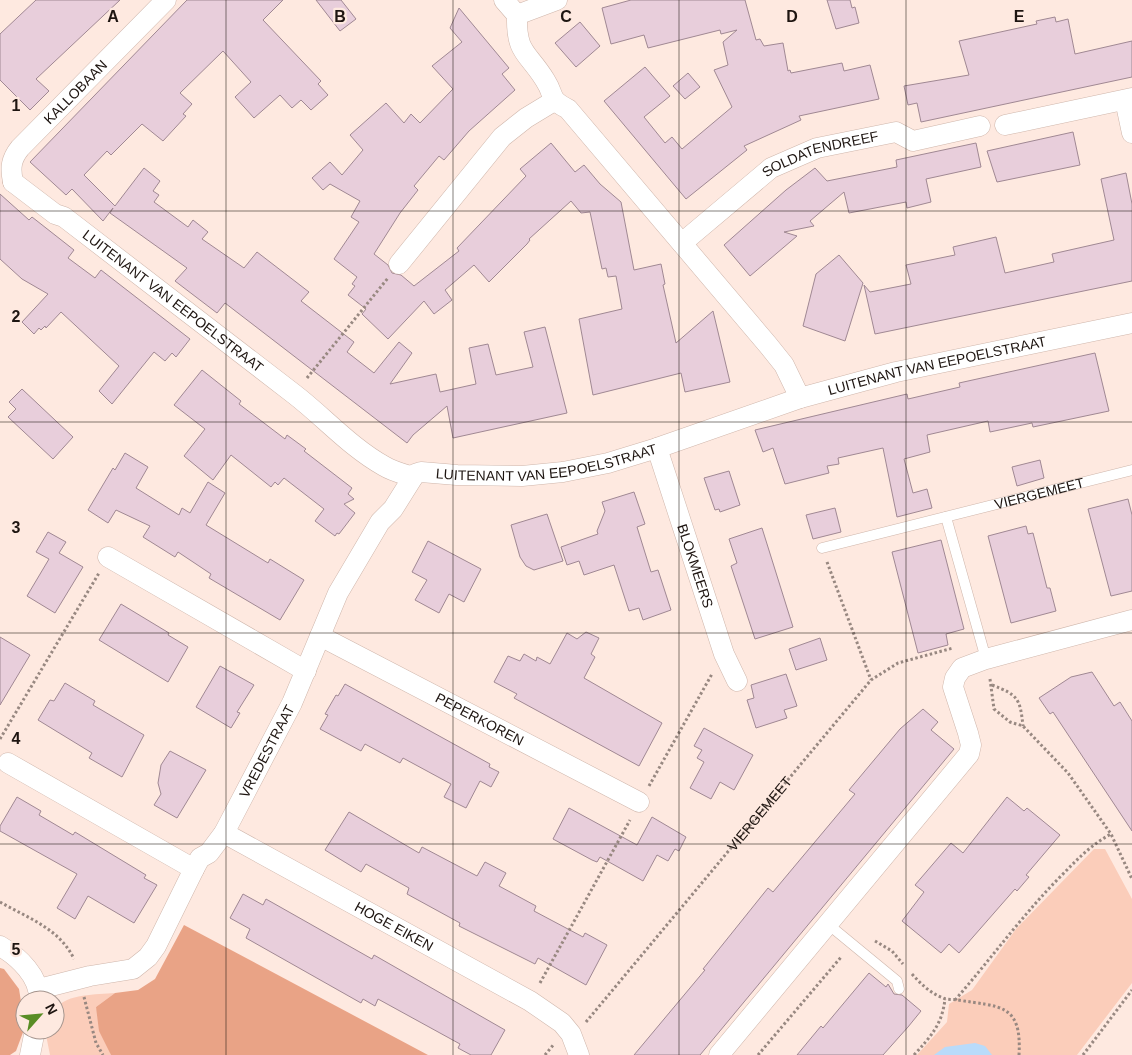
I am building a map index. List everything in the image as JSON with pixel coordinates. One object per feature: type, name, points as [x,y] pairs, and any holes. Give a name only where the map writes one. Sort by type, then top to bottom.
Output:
[{"type":"street","name":"KALLOBAAN","points":[[6,182],[12,158],[20,148],[166,0]]},
{"type":"street","points":[[557,0],[510,7],[516,35],[523,51],[545,80],[554,102],[568,109],[784,365],[800,398]]},
{"type":"street","points":[[1005,125],[1128,99],[1132,133]]},
{"type":"street","points":[[399,264],[502,137],[526,118],[554,102]]},
{"type":"street","name":"SOLDATENDREEF","points":[[682,243],[771,168],[818,148],[896,132],[913,141],[980,126]]},
{"type":"street","name":"LUITENANT VAN EEPOELSTRAAT","points":[[6,182],[55,214],[64,217],[321,414],[337,432],[384,466],[412,477],[421,472],[457,476],[522,476],[564,472],[608,463],[657,448],[800,398],[896,372],[1132,323]]},
{"type":"street","name":"BLOKMEERS","points":[[657,448],[724,654],[737,681]]},
{"type":"street","name":"VREDESTRAAT","points":[[80,979],[133,969],[148,957],[156,946],[200,858],[209,853],[224,833],[292,704],[343,586],[380,522],[394,509],[412,477]]},
{"type":"street","points":[[108,557],[306,671]]},
{"type":"street","points":[[719,1055],[970,754],[971,745],[968,733],[953,687],[955,678],[962,668],[983,650],[1132,620]]},
{"type":"street","name":"PEPERKOREN","points":[[320,636],[640,802]]},
{"type":"street","points":[[8,764],[194,869]]},
{"type":"street","name":"HOGE EIKEN","points":[[224,833],[530,1001],[567,1028]]},
{"type":"street","points":[[0,946],[14,954],[28,969],[37,990]]},
{"type":"street","points":[[50,990],[80,979]]},
{"type":"street","points":[[567,1028],[577,1055]]},
{"type":"street","points":[[30,1055],[33,1040]]},
{"type":"lane","name":"VIERGEMEET","points":[[822,548],[1132,470]]},
{"type":"lane","points":[[946,517],[983,650]]},
{"type":"lane","points":[[829,925],[897,981],[899,989]]},
{"type":"path","points":[[294,394],[399,264]]},
{"type":"path","points":[[822,548],[872,680]]},
{"type":"path","points":[[0,739],[108,557]]},
{"type":"path","points":[[983,650],[992,685],[994,709],[1010,722],[1023,726],[1068,773],[1111,834],[1132,879]]},
{"type":"path","name":"VIERGEMEET","points":[[567,1028],[583,1026],[872,680],[898,663],[983,650]]},
{"type":"path","points":[[530,1001],[724,654]]},
{"type":"path","points":[[992,685],[1012,692],[1021,706],[1023,726]]},
{"type":"path","points":[[956,1000],[1014,927],[1047,890],[1084,853],[1111,834]]},
{"type":"path","points":[[0,902],[58,935],[68,947],[80,979],[96,1043],[103,1055]]},
{"type":"path","points":[[874,940],[892,951],[929,990],[945,999],[995,1006],[1008,1011],[1020,1031],[1019,1055]]},
{"type":"path","points":[[758,1055],[852,944]]},
{"type":"path","points":[[1083,1055],[1132,990]]},
{"type":"path","points":[[914,1055],[937,1028],[943,1016],[945,999]]},
{"type":"shaded area","points":[[1094,849],[1105,849],[1132,899],[1132,983],[1077,1055],[917,1055],[947,1022],[949,1004],[972,990],[1016,929]]},
{"type":"shaded area","points":[[184,925],[428,1055],[111,1055],[99,1031],[96,1007],[115,993],[138,990],[155,979]]},
{"type":"shaded area","points":[[0,968],[4,969],[19,989],[15,990],[15,1040],[20,1040],[16,1051],[10,1055],[0,1055]]},
{"type":"shaded area","points":[[115,993],[96,1007],[111,1055],[50,1055],[47,1040],[65,1040],[65,1001],[75,997]]},
{"type":"water","points":[[975,1043],[985,1046],[992,1055],[934,1055],[945,1047]]},
{"type":"building","points":[[36,0],[120,0],[36,79],[49,91],[30,110],[0,80],[0,34]]},
{"type":"building","points":[[187,0],[283,0],[263,20],[321,81],[318,84],[328,95],[311,110],[301,100],[292,108],[280,95],[254,118],[235,97],[251,82],[223,51],[180,93],[192,104],[183,114],[186,116],[163,141],[142,124],[111,155],[107,151],[84,175],[115,206],[144,168],[160,181],[153,191],[159,195],[154,202],[188,227],[193,220],[208,232],[202,239],[244,268],[257,252],[309,292],[301,301],[354,342],[347,352],[374,373],[399,342],[412,353],[390,384],[436,374],[440,392],[476,384],[469,348],[488,344],[496,375],[533,367],[524,332],[545,327],[567,413],[453,438],[447,406],[413,435],[407,443],[225,303],[217,313],[175,281],[187,268],[110,213],[113,208],[103,221],[72,189],[66,195],[30,162]]},
{"type":"building","points":[[316,0],[341,0],[356,19],[340,31]]},
{"type":"building","points":[[631,0],[745,0],[756,40],[760,39],[764,46],[783,43],[788,71],[790,70],[791,73],[842,63],[844,71],[870,65],[879,99],[799,116],[801,120],[744,146],[747,150],[686,199],[604,101],[645,67],[670,96],[644,117],[665,143],[672,137],[682,149],[732,107],[714,70],[728,65],[723,42],[737,30],[721,34],[720,30],[648,48],[644,35],[611,44],[602,8]]},
{"type":"building","points":[[827,0],[850,0],[852,8],[855,7],[859,23],[836,29]]},
{"type":"building","points":[[459,8],[509,68],[502,74],[515,90],[469,131],[444,160],[439,156],[414,186],[418,190],[400,213],[374,254],[388,265],[392,273],[401,275],[414,286],[459,251],[457,248],[526,176],[520,169],[551,143],[575,172],[584,165],[600,184],[621,202],[634,270],[661,264],[665,284],[663,285],[676,343],[713,311],[730,382],[685,392],[681,373],[593,395],[579,319],[622,309],[616,276],[608,277],[606,268],[602,269],[590,212],[581,213],[571,201],[529,239],[527,244],[489,282],[474,265],[445,290],[452,300],[434,314],[424,301],[388,339],[362,314],[366,309],[348,295],[355,286],[352,284],[357,277],[334,259],[359,222],[351,217],[360,201],[330,184],[323,190],[312,178],[330,162],[342,175],[363,150],[350,135],[386,103],[404,123],[411,114],[420,123],[453,89],[432,66],[462,42],[450,28]]},
{"type":"building","points":[[1055,17],[1056,22],[1068,19],[1075,54],[1132,41],[1132,77],[921,122],[917,103],[908,105],[904,86],[969,75],[959,41],[1037,24],[1036,21]]},
{"type":"building","points":[[580,22],[600,46],[576,67],[555,43]]},
{"type":"building","points":[[688,73],[700,87],[685,99],[673,86]]},
{"type":"building","points":[[1073,132],[1080,165],[997,182],[987,151]]},
{"type":"building","points":[[976,143],[981,167],[926,179],[931,202],[907,208],[906,202],[849,213],[844,192],[810,221],[814,226],[784,232],[797,236],[750,276],[724,245],[786,190],[815,168],[827,181],[897,167],[896,160]]},
{"type":"building","points":[[1126,173],[1132,204],[1132,281],[875,334],[864,285],[870,292],[911,284],[906,265],[955,255],[953,247],[996,237],[1005,273],[1054,262],[1052,254],[1114,240],[1101,179]]},
{"type":"building","points":[[0,194],[29,220],[32,217],[74,250],[68,258],[95,278],[101,270],[190,339],[176,357],[172,353],[165,361],[154,352],[112,404],[99,391],[119,366],[61,312],[46,328],[45,326],[41,330],[39,328],[34,334],[22,322],[48,294],[22,279],[0,259]]},
{"type":"building","points":[[839,255],[863,283],[845,341],[803,326],[816,274]]},
{"type":"building","points":[[1095,353],[1109,411],[1033,427],[1032,423],[990,432],[988,421],[927,435],[930,452],[904,459],[913,493],[927,489],[932,508],[897,517],[883,448],[838,458],[839,464],[827,466],[829,473],[785,484],[773,448],[763,452],[755,430],[907,394],[908,399],[960,387],[959,383]]},
{"type":"building","points":[[202,370],[241,401],[239,404],[285,439],[287,435],[306,449],[304,451],[352,488],[348,494],[354,499],[344,504],[355,513],[339,534],[337,533],[335,536],[315,521],[324,509],[284,478],[278,485],[275,482],[271,487],[231,455],[213,480],[184,456],[205,429],[174,405]]},
{"type":"building","points":[[22,389],[73,437],[53,459],[8,417],[16,409],[9,402]]},
{"type":"building","points":[[125,453],[148,467],[136,488],[179,515],[182,508],[190,513],[208,482],[225,493],[206,525],[268,563],[270,559],[304,580],[280,620],[209,578],[211,574],[178,552],[175,557],[143,537],[150,526],[116,510],[108,523],[88,510],[113,468],[115,470]]},
{"type":"building","points":[[1040,460],[1044,478],[1017,486],[1012,467]]},
{"type":"building","points":[[729,471],[740,505],[720,512],[719,509],[715,510],[704,478]]},
{"type":"building","points":[[634,492],[645,524],[637,527],[651,572],[658,570],[671,610],[643,620],[639,608],[629,611],[614,565],[584,575],[579,561],[567,565],[561,547],[598,534],[597,531],[605,511],[602,502]]},
{"type":"building","points":[[1128,499],[1132,515],[1132,591],[1111,596],[1088,509]]},
{"type":"building","points":[[835,508],[841,532],[813,539],[806,515]]},
{"type":"building","points":[[547,514],[563,561],[534,570],[526,566],[520,557],[511,525]]},
{"type":"building","points":[[1026,526],[1028,534],[1033,533],[1047,588],[1050,588],[1056,611],[1011,623],[988,536]]},
{"type":"building","points":[[762,528],[793,627],[755,639],[731,566],[737,563],[729,539]]},
{"type":"building","points":[[48,532],[66,542],[59,553],[83,567],[55,613],[27,596],[49,559],[36,552]]},
{"type":"building","points":[[941,540],[964,629],[946,634],[948,645],[918,653],[892,552]]},
{"type":"building","points":[[428,541],[481,569],[464,602],[449,594],[439,613],[415,600],[427,580],[412,572]]},
{"type":"building","points":[[121,604],[169,633],[168,635],[188,647],[168,682],[99,640]]},
{"type":"building","points":[[586,632],[599,638],[591,654],[595,657],[584,678],[662,723],[639,766],[514,698],[517,694],[494,682],[508,656],[520,661],[524,654],[536,661],[537,657],[550,664],[567,633],[577,639]]},
{"type":"building","points":[[0,637],[30,655],[0,705]]},
{"type":"building","points":[[820,638],[827,660],[796,670],[789,649]]},
{"type":"building","points":[[220,666],[254,685],[237,712],[240,713],[231,728],[196,707]]},
{"type":"building","points":[[1092,672],[1114,706],[1120,702],[1132,721],[1132,831],[1053,712],[1050,714],[1039,698],[1071,677]]},
{"type":"building","points":[[786,674],[797,706],[784,710],[787,718],[756,728],[747,700],[754,698],[751,685]]},
{"type":"building","points":[[65,683],[95,701],[93,705],[144,735],[122,777],[89,758],[92,753],[38,720],[50,700],[54,701]]},
{"type":"building","points":[[345,684],[490,764],[489,767],[499,772],[491,787],[480,781],[466,808],[444,797],[451,784],[403,758],[400,763],[365,744],[361,751],[320,729],[328,715],[325,714]]},
{"type":"building","points":[[923,709],[938,722],[931,730],[954,749],[700,1055],[634,1055],[705,970],[703,969],[768,888],[773,892],[855,794],[849,790],[900,729]]},
{"type":"building","points":[[704,728],[753,755],[734,790],[720,782],[711,799],[690,788],[704,762],[697,758],[702,750],[694,746]]},
{"type":"building","points":[[170,751],[206,770],[177,818],[154,805],[161,794],[158,783],[161,765]]},
{"type":"building","points":[[17,797],[41,811],[39,815],[73,835],[75,832],[146,875],[144,878],[157,885],[134,923],[88,896],[75,919],[57,908],[77,874],[0,831],[0,826]]},
{"type":"building","points":[[1007,797],[1024,811],[1027,808],[1060,835],[1026,875],[1029,877],[1017,891],[1015,889],[959,953],[949,944],[941,953],[902,921],[924,892],[915,885],[951,843],[963,853]]},
{"type":"building","points":[[569,808],[637,845],[652,817],[686,837],[679,851],[675,849],[668,861],[657,855],[643,881],[600,857],[597,862],[553,839]]},
{"type":"building","points":[[349,812],[419,853],[422,847],[477,876],[485,862],[506,873],[499,886],[536,906],[534,911],[583,937],[585,933],[607,945],[586,985],[538,958],[535,964],[459,926],[460,923],[407,894],[409,888],[366,864],[361,872],[325,850]]},
{"type":"building","points":[[243,894],[263,905],[266,899],[372,959],[374,955],[505,1030],[491,1055],[471,1055],[458,1048],[460,1044],[378,999],[375,1006],[363,999],[361,1003],[246,938],[250,929],[230,918]]},
{"type":"building","points":[[869,973],[886,987],[888,984],[894,994],[902,995],[921,1011],[908,1027],[883,1055],[797,1055],[821,1026],[823,1028]]}]
